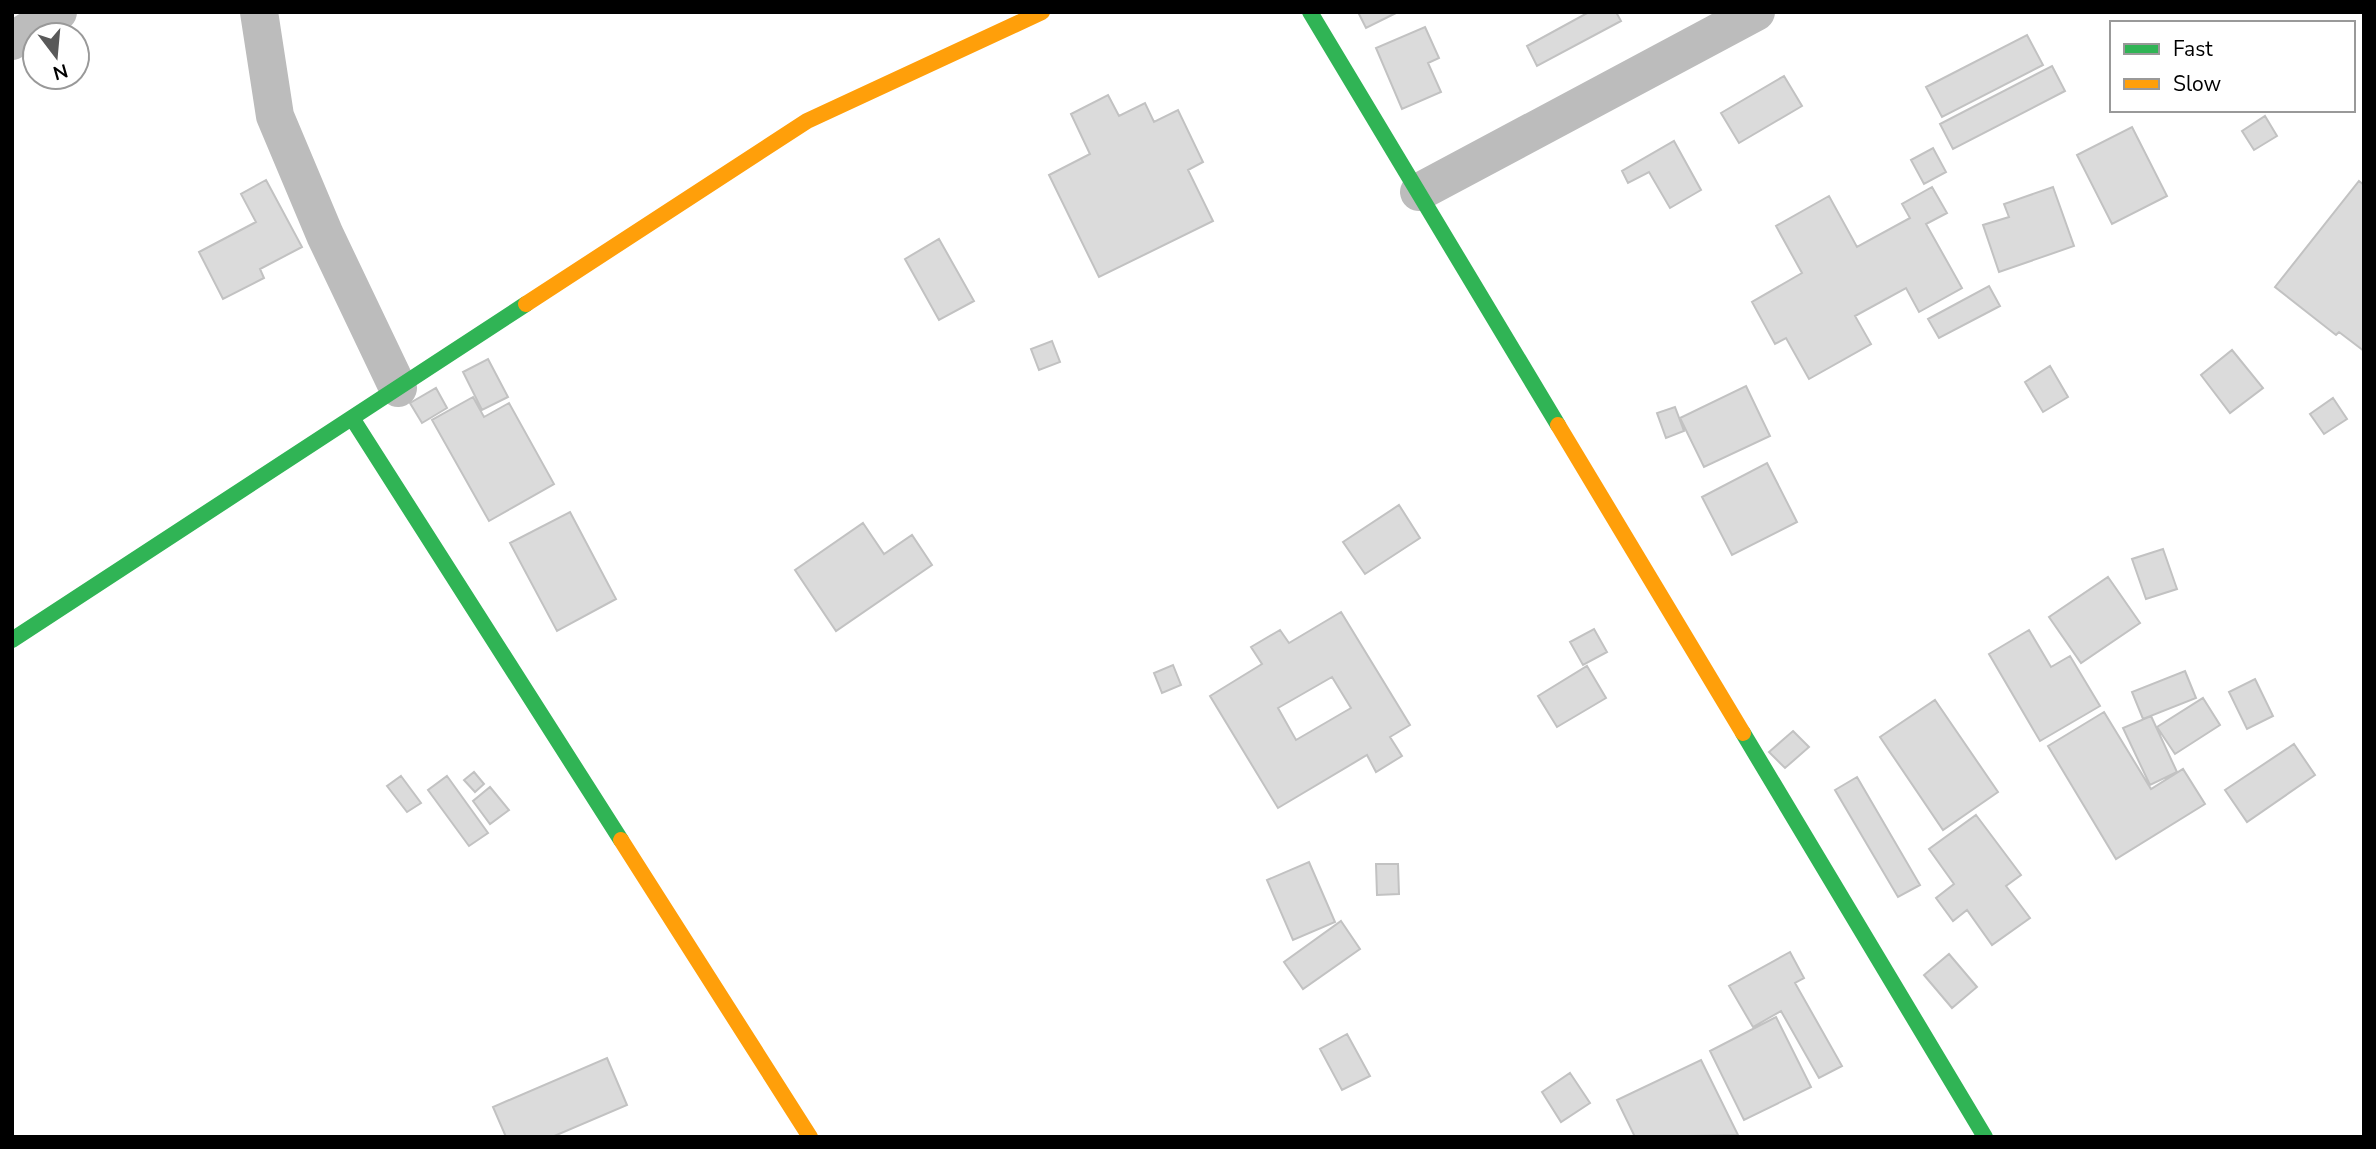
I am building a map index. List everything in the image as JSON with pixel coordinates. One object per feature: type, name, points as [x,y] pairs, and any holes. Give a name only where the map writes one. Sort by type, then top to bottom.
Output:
[{"type":"street","points":[[259,12],[275,116],[325,235],[398,388]]},
{"type":"street","points":[[12,640],[807,121],[1042,12]]},
{"type":"street","points":[[1310,12],[1985,1137]]},
{"type":"street","points":[[1419,192],[1756,12]]},
{"type":"street","points":[[352,418],[810,1137]]},
{"type":"building","points":[[1358,12],[1398,12],[1366,28]]},
{"type":"building","points":[[1589,12],[1616,12],[1621,21],[1537,66],[1527,46]]},
{"type":"building","points":[[1425,27],[1439,58],[1428,63],[1441,92],[1402,109],[1376,48]]},
{"type":"building","points":[[2027,35],[2043,65],[1942,117],[1926,87]]},
{"type":"building","points":[[2052,66],[2065,91],[1953,149],[1940,124]]},
{"type":"building","points":[[1784,76],[1802,106],[1739,143],[1721,113]]},
{"type":"building","points":[[1108,95],[1119,116],[1145,103],[1154,122],[1178,110],[1203,162],[1188,170],[1213,221],[1099,277],[1049,175],[1090,154],[1071,114]]},
{"type":"building","points":[[2265,116],[2277,136],[2254,150],[2242,131]]},
{"type":"building","points":[[2132,127],[2167,196],[2112,224],[2077,155]]},
{"type":"building","points":[[1674,141],[1701,190],[1670,208],[1649,172],[1628,183],[1622,171]]},
{"type":"building","points":[[1933,148],[1946,172],[1924,184],[1911,160]]},
{"type":"building","points":[[266,180],[302,247],[260,269],[264,278],[223,299],[199,252],[256,222],[241,194]]},
{"type":"building","points":[[2359,181],[2364,185],[2364,351],[2339,332],[2336,335],[2275,287]]},
{"type":"building","points":[[1932,187],[1947,213],[1926,224],[1962,288],[1919,312],[1906,288],[1855,316],[1871,344],[1809,379],[1786,338],[1775,344],[1752,302],[1802,273],[1776,226],[1829,196],[1857,247],[1910,218],[1902,204]]},
{"type":"building","points":[[2053,187],[2074,246],[1999,272],[1983,225],[2009,217],[2004,204]]},
{"type":"building","points":[[939,239],[974,301],[939,320],[905,259]]},
{"type":"building","points":[[1989,286],[2000,306],[1939,338],[1928,319]]},
{"type":"building","points":[[1052,341],[1060,362],[1039,370],[1031,349]]},
{"type":"building","points":[[2232,350],[2263,388],[2230,413],[2201,375]]},
{"type":"building","points":[[488,359],[508,397],[482,410],[463,372]]},
{"type":"building","points":[[2050,366],[2068,397],[2043,412],[2025,382]]},
{"type":"building","points":[[1746,386],[1770,436],[1704,467],[1680,418]]},
{"type":"building","points":[[436,388],[447,408],[422,423],[410,403]]},
{"type":"building","points":[[473,397],[484,417],[509,403],[554,484],[489,521],[432,420]]},
{"type":"building","points":[[2333,398],[2347,419],[2324,434],[2310,414]]},
{"type":"building","points":[[1675,407],[1684,431],[1666,438],[1657,413]]},
{"type":"building","points":[[1767,463],[1797,522],[1732,555],[1702,497]]},
{"type":"building","points":[[1399,505],[1420,538],[1365,574],[1343,542]]},
{"type":"building","points":[[570,512],[616,599],[557,631],[510,543]]},
{"type":"building","points":[[863,523],[884,554],[912,535],[932,565],[836,631],[795,570]]},
{"type":"building","points":[[2163,549],[2177,589],[2146,599],[2132,559]]},
{"type":"building","points":[[2108,577],[2140,623],[2081,663],[2049,617]]},
{"type":"building","points":[[1341,612],[1410,725],[1390,737],[1402,756],[1376,772],[1367,755],[1278,808],[1210,696],[1262,664],[1251,647],[1280,630],[1289,643]],"holes":[[[1332,677],[1351,708],[1296,740],[1278,708]]]},
{"type":"building","points":[[1594,629],[1607,652],[1583,665],[1570,642]]},
{"type":"building","points":[[2029,630],[2051,667],[2070,656],[2100,706],[2040,741],[1989,654]]},
{"type":"building","points":[[1173,665],[1181,685],[1162,693],[1154,673]]},
{"type":"building","points":[[1587,666],[1606,698],[1557,727],[1538,696]]},
{"type":"building","points":[[2185,671],[2196,698],[2143,719],[2132,692]]},
{"type":"building","points":[[2255,679],[2273,716],[2247,729],[2229,692]]},
{"type":"building","points":[[2203,698],[2220,725],[2175,754],[2157,727]]},
{"type":"building","points":[[1935,700],[1998,792],[1943,830],[1880,737]]},
{"type":"building","points":[[2104,712],[2151,789],[2183,769],[2205,804],[2116,859],[2048,746]]},
{"type":"building","points":[[2151,716],[2177,772],[2150,785],[2123,728]]},
{"type":"building","points":[[1793,731],[1809,747],[1785,768],[1769,752]]},
{"type":"building","points":[[2294,744],[2315,775],[2247,822],[2225,790]]},
{"type":"building","points":[[474,772],[484,784],[475,792],[464,780]]},
{"type":"building","points":[[401,776],[421,803],[407,812],[387,786]]},
{"type":"building","points":[[447,776],[488,833],[469,846],[428,790]]},
{"type":"building","points":[[1857,777],[1920,885],[1898,897],[1835,790]]},
{"type":"building","points":[[490,787],[509,810],[490,824],[473,801]]},
{"type":"building","points":[[1976,815],[2021,875],[2006,886],[2030,918],[1992,945],[1967,910],[1953,921],[1936,898],[1954,884],[1929,849]]},
{"type":"building","points":[[1309,862],[1335,922],[1293,940],[1267,880]]},
{"type":"building","points":[[1376,864],[1398,864],[1399,894],[1377,895]]},
{"type":"building","points":[[1341,921],[1360,949],[1303,989],[1284,962]]},
{"type":"building","points":[[1790,952],[1804,978],[1795,983],[1842,1066],[1819,1078],[1781,1011],[1753,1027],[1729,986]]},
{"type":"building","points":[[1949,954],[1977,987],[1952,1008],[1924,975]]},
{"type":"building","points":[[1776,1017],[1811,1087],[1744,1120],[1710,1051]]},
{"type":"building","points":[[1347,1034],[1370,1076],[1342,1090],[1320,1049]]},
{"type":"building","points":[[607,1058],[627,1105],[552,1137],[506,1137],[493,1107]]},
{"type":"building","points":[[1701,1060],[1738,1135],[1635,1137],[1617,1100]]},
{"type":"building","points":[[1570,1073],[1590,1103],[1561,1122],[1542,1092]]},
{"type":"traffic: fast","points":[[1310,12],[1558,425]]},
{"type":"traffic: fast","points":[[12,640],[526,304]]},
{"type":"traffic: fast","points":[[352,418],[621,840]]},
{"type":"traffic: fast","points":[[1743,733],[1985,1137]]},
{"type":"traffic: slow","points":[[526,304],[807,121],[1042,12]]},
{"type":"traffic: slow","points":[[1558,425],[1743,733]]},
{"type":"traffic: slow","points":[[621,840],[810,1137]]}]
